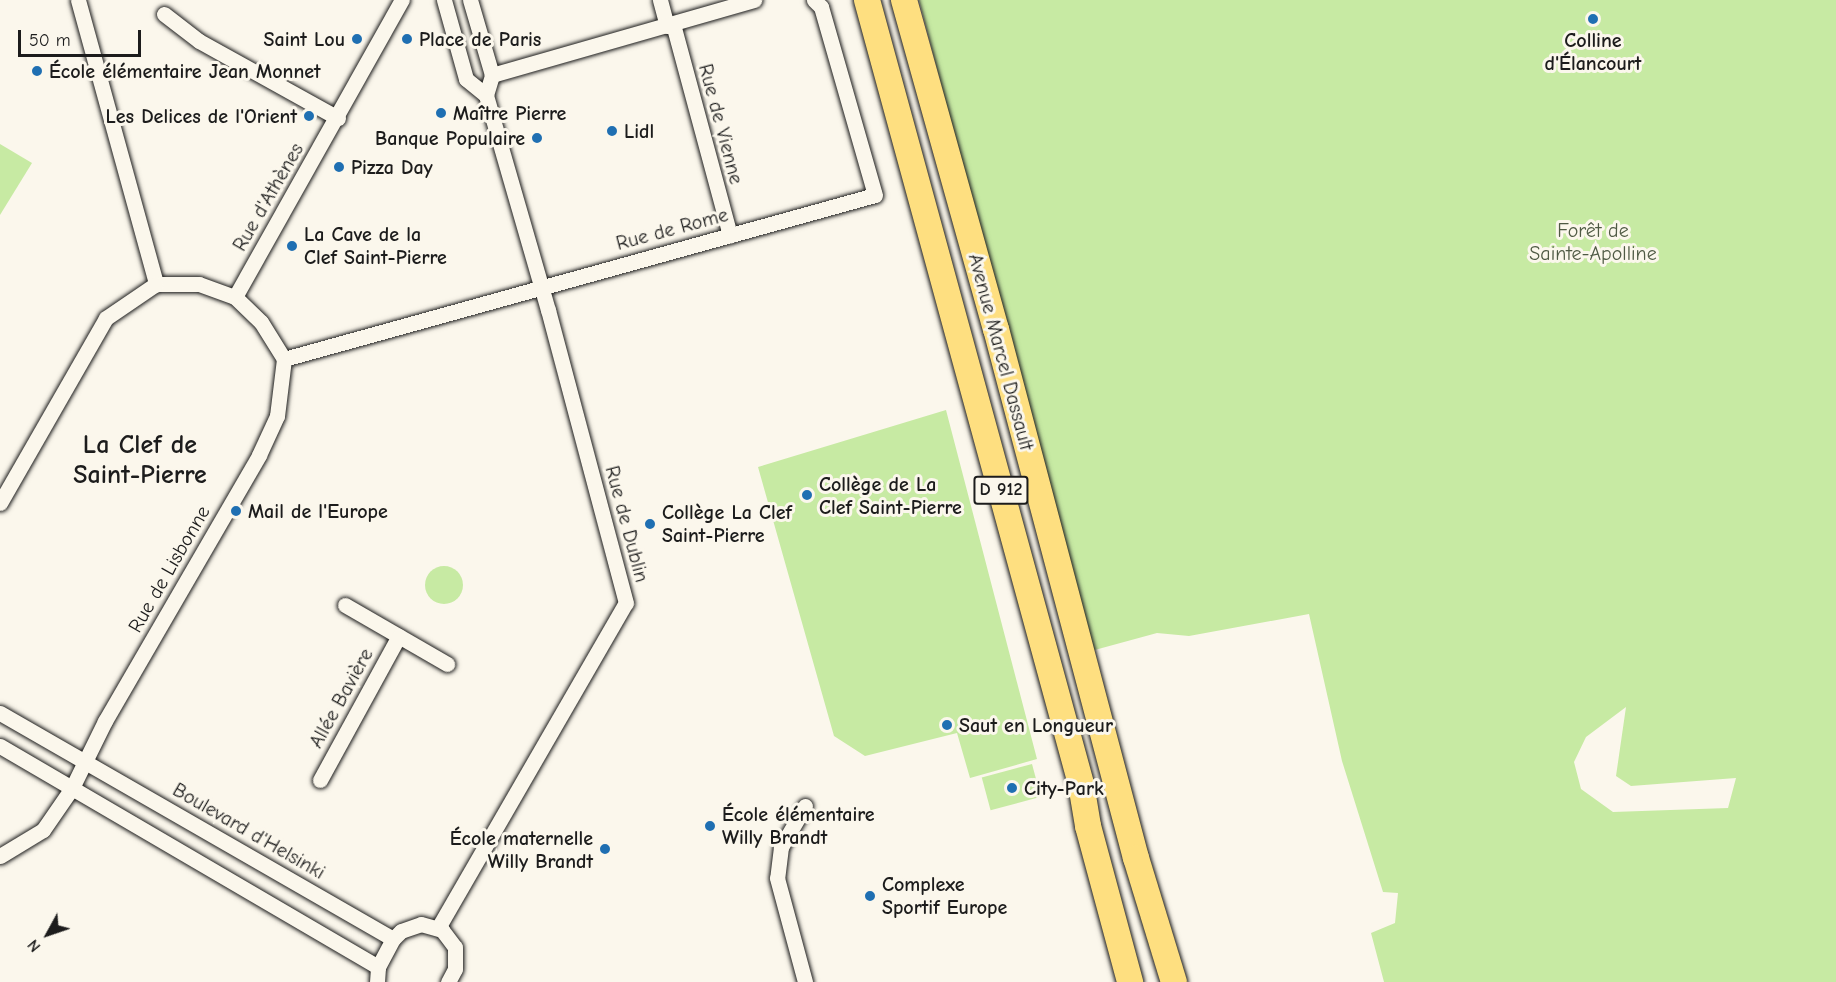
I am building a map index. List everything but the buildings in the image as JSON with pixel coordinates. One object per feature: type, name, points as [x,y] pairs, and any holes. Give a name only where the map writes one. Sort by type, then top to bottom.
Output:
[{"type":"main road","name":"Avenue Marcel Dassault","points":[[867,0],[1081,784],[1088,826],[1130,982]]},
{"type":"main road","name":"Avenue Marcel Dassault","points":[[904,0],[996,329],[1136,858],[1174,982]]},
{"type":"street","points":[[78,0],[156,284]]},
{"type":"street","points":[[164,14],[199,41],[338,118],[402,0]]},
{"type":"street","name":"Rue de Dublin","points":[[438,928],[626,603],[542,286],[486,95],[466,79],[444,0]]},
{"type":"street","points":[[470,0],[492,75],[486,95]]},
{"type":"street","name":"Rue de Vienne","points":[[660,0],[670,25],[730,235]]},
{"type":"street","points":[[492,75],[754,0]]},
{"type":"street","name":"Rue de Rome","points":[[284,359],[875,195],[821,7],[814,0]]},
{"type":"street","name":"Rue d'Athènes","points":[[235,297],[338,118]]},
{"type":"street","points":[[0,503],[106,318],[156,284],[199,284],[235,297],[261,321],[284,359]]},
{"type":"street","name":"Rue de Lisbonne","points":[[84,759],[259,455],[277,416],[284,359]]},
{"type":"street","name":"Allée Bavière","points":[[345,605],[447,664]]},
{"type":"street","name":"Allée Bavière","points":[[320,780],[399,636]]},
{"type":"street","name":"Boulevard d'Helsinki","points":[[0,713],[84,759],[393,939]]},
{"type":"street","points":[[0,746],[378,974],[393,939],[411,926],[438,928],[450,938],[457,958],[448,982]]},
{"type":"street","points":[[0,856],[43,830],[72,788],[84,759]]},
{"type":"street","points":[[805,806],[781,847],[777,879],[805,982]]},
{"type":"green space","name":"Forêt de Sainte-Apolline","points":[[919,0],[1836,0],[1836,982],[1384,982],[1371,933],[1395,923],[1398,893],[1383,892],[1342,761],[1309,614],[1189,636],[1157,633],[1091,651]],"holes":[[[1626,707],[1616,776],[1631,786],[1736,778],[1728,808],[1613,812],[1581,789],[1574,762],[1586,737]]]},
{"type":"green space","points":[[0,144],[32,163],[0,215]]},
{"type":"green space","points":[[946,410],[1037,759],[970,778],[957,733],[865,756],[834,736],[758,467]]},
{"type":"green space","points":[[444,566],[457,572],[463,585],[457,598],[444,604],[431,598],[425,585],[431,572]]},
{"type":"green space","name":"City-Park","points":[[1032,764],[1041,797],[991,810],[982,777]]},
{"type":"place","name":"Colline d'Élancourt","points":[[1593,19]]},
{"type":"place","name":"Saint Lou","points":[[357,39]]},
{"type":"place","name":"Place de Paris","points":[[407,39]]},
{"type":"place","name":"École élémentaire Jean Monnet","points":[[37,71]]},
{"type":"place","name":"Maître Pierre","points":[[441,113]]},
{"type":"place","name":"Les Delices de l'Orient","points":[[309,116]]},
{"type":"place","name":"Lidl","points":[[612,131]]},
{"type":"place","name":"Banque Populaire","points":[[537,138]]},
{"type":"place","name":"Pizza Day","points":[[339,167]]},
{"type":"place","name":"La Cave de la Clef Saint-Pierre","points":[[292,246]]},
{"type":"place","name":"Collège de La Clef Saint-Pierre","points":[[807,495]]},
{"type":"place","name":"Mail de l'Europe","points":[[236,511]]},
{"type":"place","name":"Collège La Clef Saint-Pierre","points":[[650,524]]},
{"type":"place","name":"Saut en Longueur","points":[[947,725]]},
{"type":"place","name":"City-Park","points":[[1012,788]]},
{"type":"place","name":"École élémentaire Willy Brandt","points":[[710,826]]},
{"type":"place","name":"École maternelle Willy Brandt","points":[[605,849]]},
{"type":"place","name":"Complexe Sportif Europe","points":[[870,896]]},
{"type":"district","name":"La Clef de Saint-Pierre","points":[[140,460]]}]
